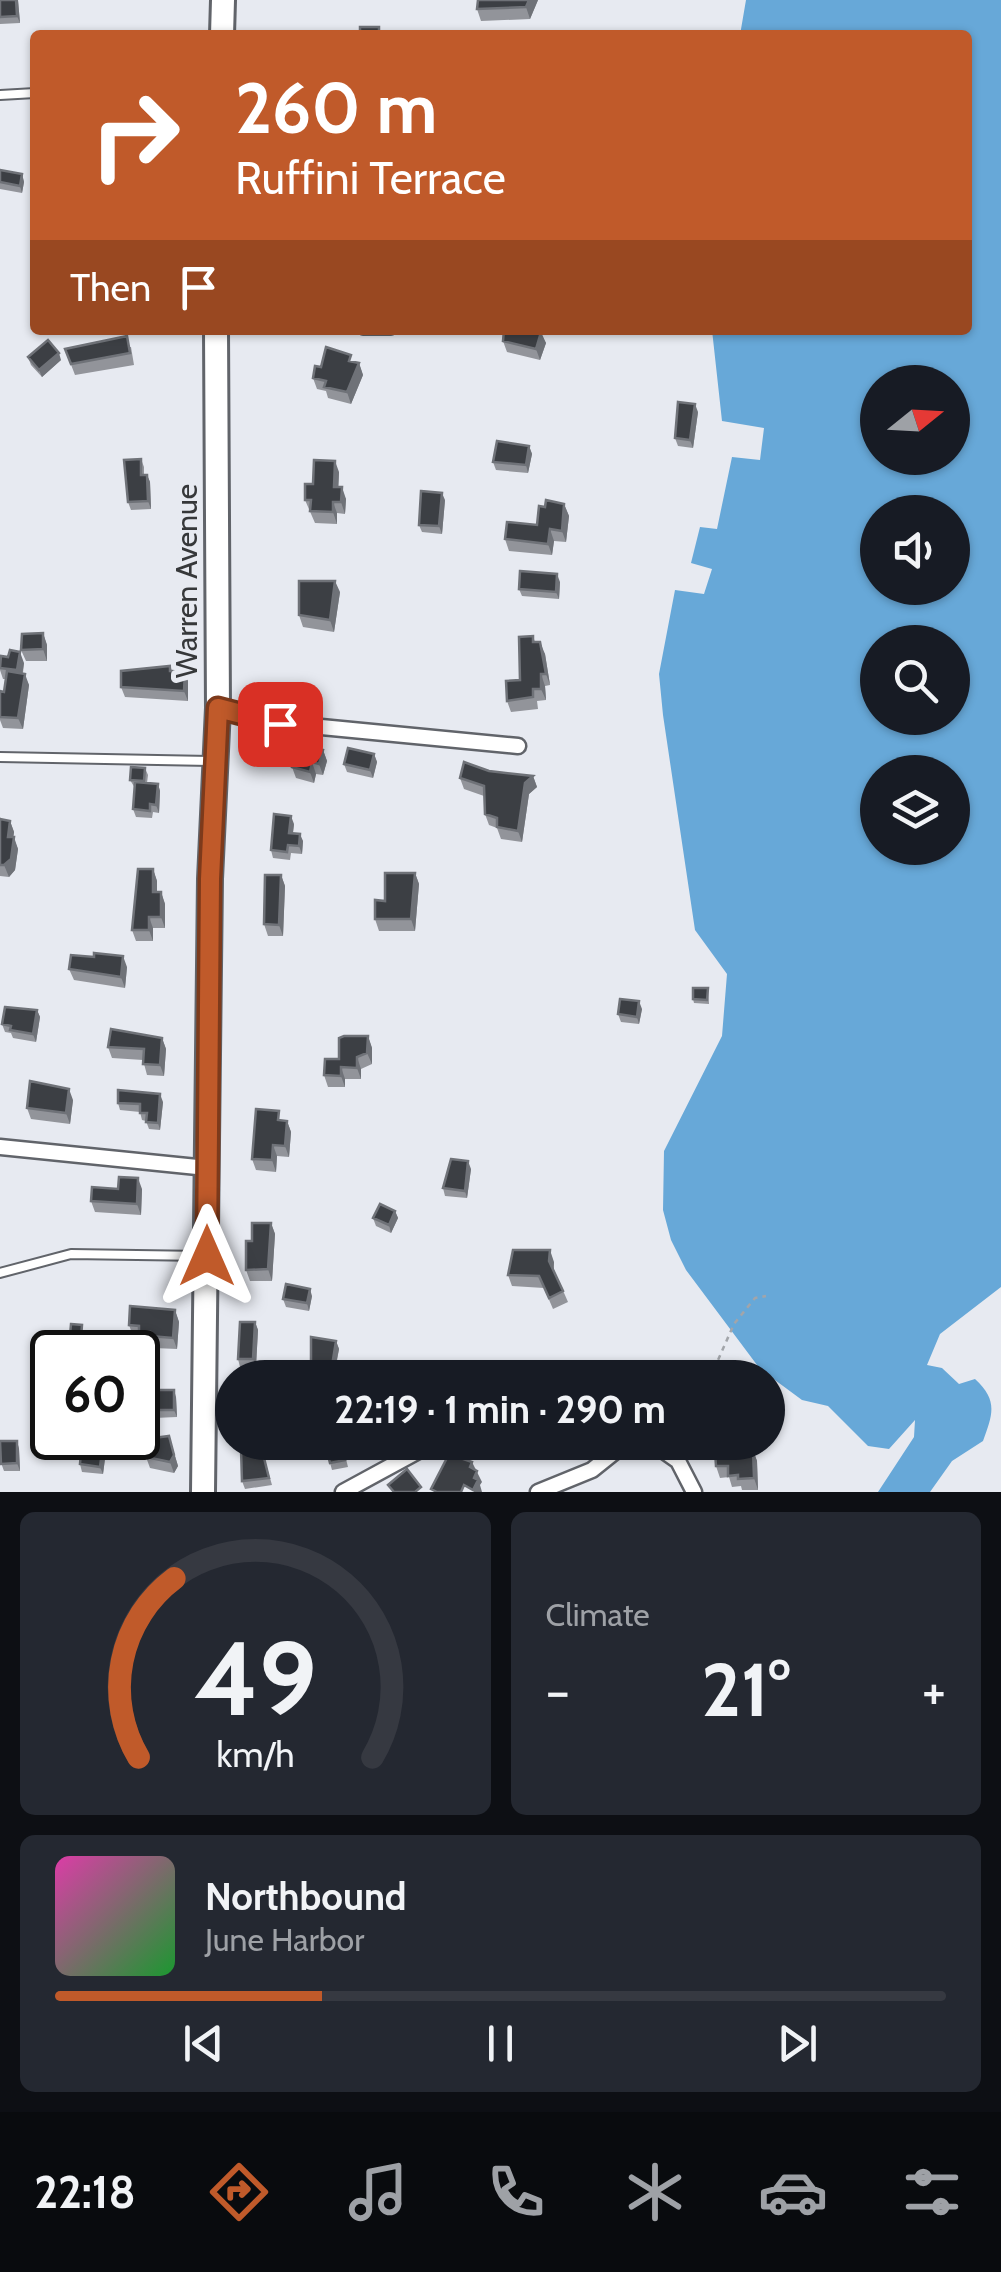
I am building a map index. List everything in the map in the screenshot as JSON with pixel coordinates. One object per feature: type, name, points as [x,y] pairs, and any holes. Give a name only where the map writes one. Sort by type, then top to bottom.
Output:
[{"type":"main road","points":[[222,0],[222,30]]},
{"type":"main road","name":"Warren Avenue","points":[[203,1492],[218,708],[216,335]]},
{"type":"street","points":[[218,708],[280,724],[518,746]]},
{"type":"street","points":[[0,1147],[208,1168]]},
{"type":"street","points":[[343,1492],[402,1460]]},
{"type":"street","points":[[538,1492],[592,1470],[604,1460]]},
{"type":"street","points":[[675,1460],[694,1492]]},
{"type":"lane","points":[[3,92],[30,93]]},
{"type":"lane","points":[[0,758],[132,756],[214,761]]},
{"type":"lane","points":[[0,1273],[71,1254],[207,1256]]},
{"type":"path","points":[[718,1360],[734,1324],[755,1298],[766,1296]]},
{"type":"water","points":[[746,0],[1001,0],[1001,1287],[940,1334],[927,1365],[942,1368],[959,1384],[975,1379],[987,1394],[991,1408],[983,1441],[952,1461],[930,1492],[878,1492],[914,1437],[915,1420],[889,1449],[868,1446],[828,1406],[802,1400],[785,1387],[785,1360],[753,1360],[686,1270],[671,1240],[663,1210],[664,1151],[722,1036],[727,974],[695,930],[659,674],[675,590],[704,594],[712,569],[691,563],[700,527],[717,529],[732,457],[760,460],[764,428],[722,421],[713,335],[972,335],[972,30],[741,30]]},
{"type":"building","points":[[0,0],[16,0],[17,16],[0,17]]},
{"type":"building","points":[[478,0],[529,0],[526,7],[477,9]]},
{"type":"building","points":[[0,170],[22,174],[20,186],[0,182]]},
{"type":"building","points":[[504,335],[540,335],[536,349],[503,341]]},
{"type":"building","points":[[127,336],[130,353],[71,364],[65,349]]},
{"type":"building","points":[[48,340],[59,353],[39,370],[28,357]]},
{"type":"building","points":[[326,347],[351,355],[349,361],[359,363],[347,392],[324,387],[326,381],[313,378],[315,366],[321,367]]},
{"type":"building","points":[[678,402],[695,404],[690,440],[675,438]]},
{"type":"building","points":[[497,441],[529,446],[526,465],[493,462]]},
{"type":"building","points":[[141,459],[141,475],[147,475],[148,501],[128,502],[124,460]]},
{"type":"building","points":[[314,460],[335,461],[334,487],[342,487],[341,502],[333,502],[333,512],[310,511],[311,500],[305,500],[305,484],[313,484]]},
{"type":"building","points":[[421,491],[442,493],[439,526],[419,525]]},
{"type":"building","points":[[546,500],[564,504],[562,531],[550,529],[548,544],[505,539],[507,522],[537,525],[539,506],[545,507]]},
{"type":"building","points":[[520,571],[557,574],[556,592],[519,589]]},
{"type":"building","points":[[299,581],[335,581],[330,620],[299,615]]},
{"type":"building","points":[[43,633],[43,649],[21,650],[22,634]]},
{"type":"building","points":[[533,636],[533,642],[540,642],[546,674],[541,674],[541,689],[533,689],[533,697],[507,701],[506,681],[520,680],[519,637]]},
{"type":"building","points":[[10,650],[20,652],[17,670],[0,668],[1,656],[8,657]]},
{"type":"building","points":[[170,666],[170,671],[185,671],[184,691],[121,687],[121,671]]},
{"type":"building","points":[[7,671],[25,674],[18,718],[0,717],[0,691],[4,692]]},
{"type":"building","points":[[297,724],[318,730],[314,748],[323,750],[319,764],[312,762],[310,772],[292,767]]},
{"type":"building","points":[[348,748],[374,754],[370,770],[344,764]]},
{"type":"building","points":[[464,762],[489,771],[533,776],[525,783],[518,831],[497,827],[497,818],[485,814],[484,786],[460,778]]},
{"type":"building","points":[[131,767],[145,768],[144,781],[130,780]]},
{"type":"building","points":[[135,782],[158,784],[156,805],[150,804],[150,811],[133,809]]},
{"type":"building","points":[[274,814],[291,816],[289,833],[300,834],[299,846],[288,845],[287,852],[271,850]]},
{"type":"building","points":[[0,819],[10,821],[8,837],[14,837],[11,859],[4,865],[0,865]]},
{"type":"building","points":[[138,869],[153,869],[153,892],[161,892],[161,917],[149,917],[149,930],[132,930]]},
{"type":"building","points":[[385,873],[415,873],[411,919],[375,919],[375,900],[385,901]]},
{"type":"building","points":[[265,875],[281,875],[279,925],[264,924]]},
{"type":"building","points":[[94,953],[123,956],[121,977],[69,969],[71,955],[94,957]]},
{"type":"building","points":[[693,988],[708,988],[707,1000],[693,999]]},
{"type":"building","points":[[620,999],[639,1001],[637,1017],[618,1014]]},
{"type":"building","points":[[5,1007],[37,1010],[33,1034],[10,1030],[11,1026],[2,1024]]},
{"type":"building","points":[[111,1029],[162,1038],[160,1065],[143,1064],[144,1049],[108,1047]]},
{"type":"building","points":[[368,1036],[367,1053],[357,1057],[357,1068],[341,1067],[341,1076],[324,1075],[325,1059],[339,1059],[339,1038]]},
{"type":"building","points":[[30,1081],[69,1089],[66,1113],[27,1108]]},
{"type":"building","points":[[118,1090],[160,1094],[158,1123],[146,1122],[147,1113],[140,1113],[140,1104],[118,1103]]},
{"type":"building","points":[[256,1109],[279,1111],[278,1120],[287,1121],[285,1146],[273,1145],[272,1160],[252,1159]]},
{"type":"building","points":[[451,1159],[468,1161],[465,1191],[443,1188]]},
{"type":"building","points":[[119,1177],[138,1178],[137,1204],[91,1201],[92,1187],[118,1189]]},
{"type":"building","points":[[380,1204],[395,1211],[389,1225],[373,1218]]},
{"type":"building","points":[[252,1223],[271,1223],[268,1269],[246,1270],[246,1241],[252,1241]]},
{"type":"building","points":[[513,1250],[550,1250],[549,1261],[563,1291],[549,1298],[539,1276],[508,1275]]},
{"type":"building","points":[[286,1284],[310,1289],[307,1303],[283,1299]]},
{"type":"building","points":[[130,1306],[175,1310],[173,1338],[160,1337],[160,1330],[139,1330],[139,1326],[129,1325]]},
{"type":"building","points":[[240,1322],[255,1322],[253,1359],[238,1359]]},
{"type":"building","points":[[311,1337],[336,1341],[333,1360],[311,1360]]},
{"type":"building","points":[[160,1390],[174,1390],[174,1410],[160,1410]]},
{"type":"building","points":[[169,1436],[174,1455],[170,1462],[160,1460],[160,1437]]},
{"type":"building","points":[[0,1441],[17,1441],[17,1463],[1,1464]]},
{"type":"building","points":[[80,1460],[101,1460],[100,1467],[80,1464]]},
{"type":"building","points":[[241,1460],[264,1460],[269,1478],[242,1481]]},
{"type":"building","points":[[446,1460],[472,1462],[470,1467],[477,1471],[473,1490],[464,1485],[461,1492],[431,1489]]},
{"type":"building","points":[[716,1460],[753,1460],[754,1478],[728,1476],[728,1466],[716,1466]]},
{"type":"building","points":[[407,1469],[421,1487],[415,1492],[394,1492],[388,1485]]},
{"type":"route","points":[[207,1256],[210,879],[218,708],[280,724]]}]
